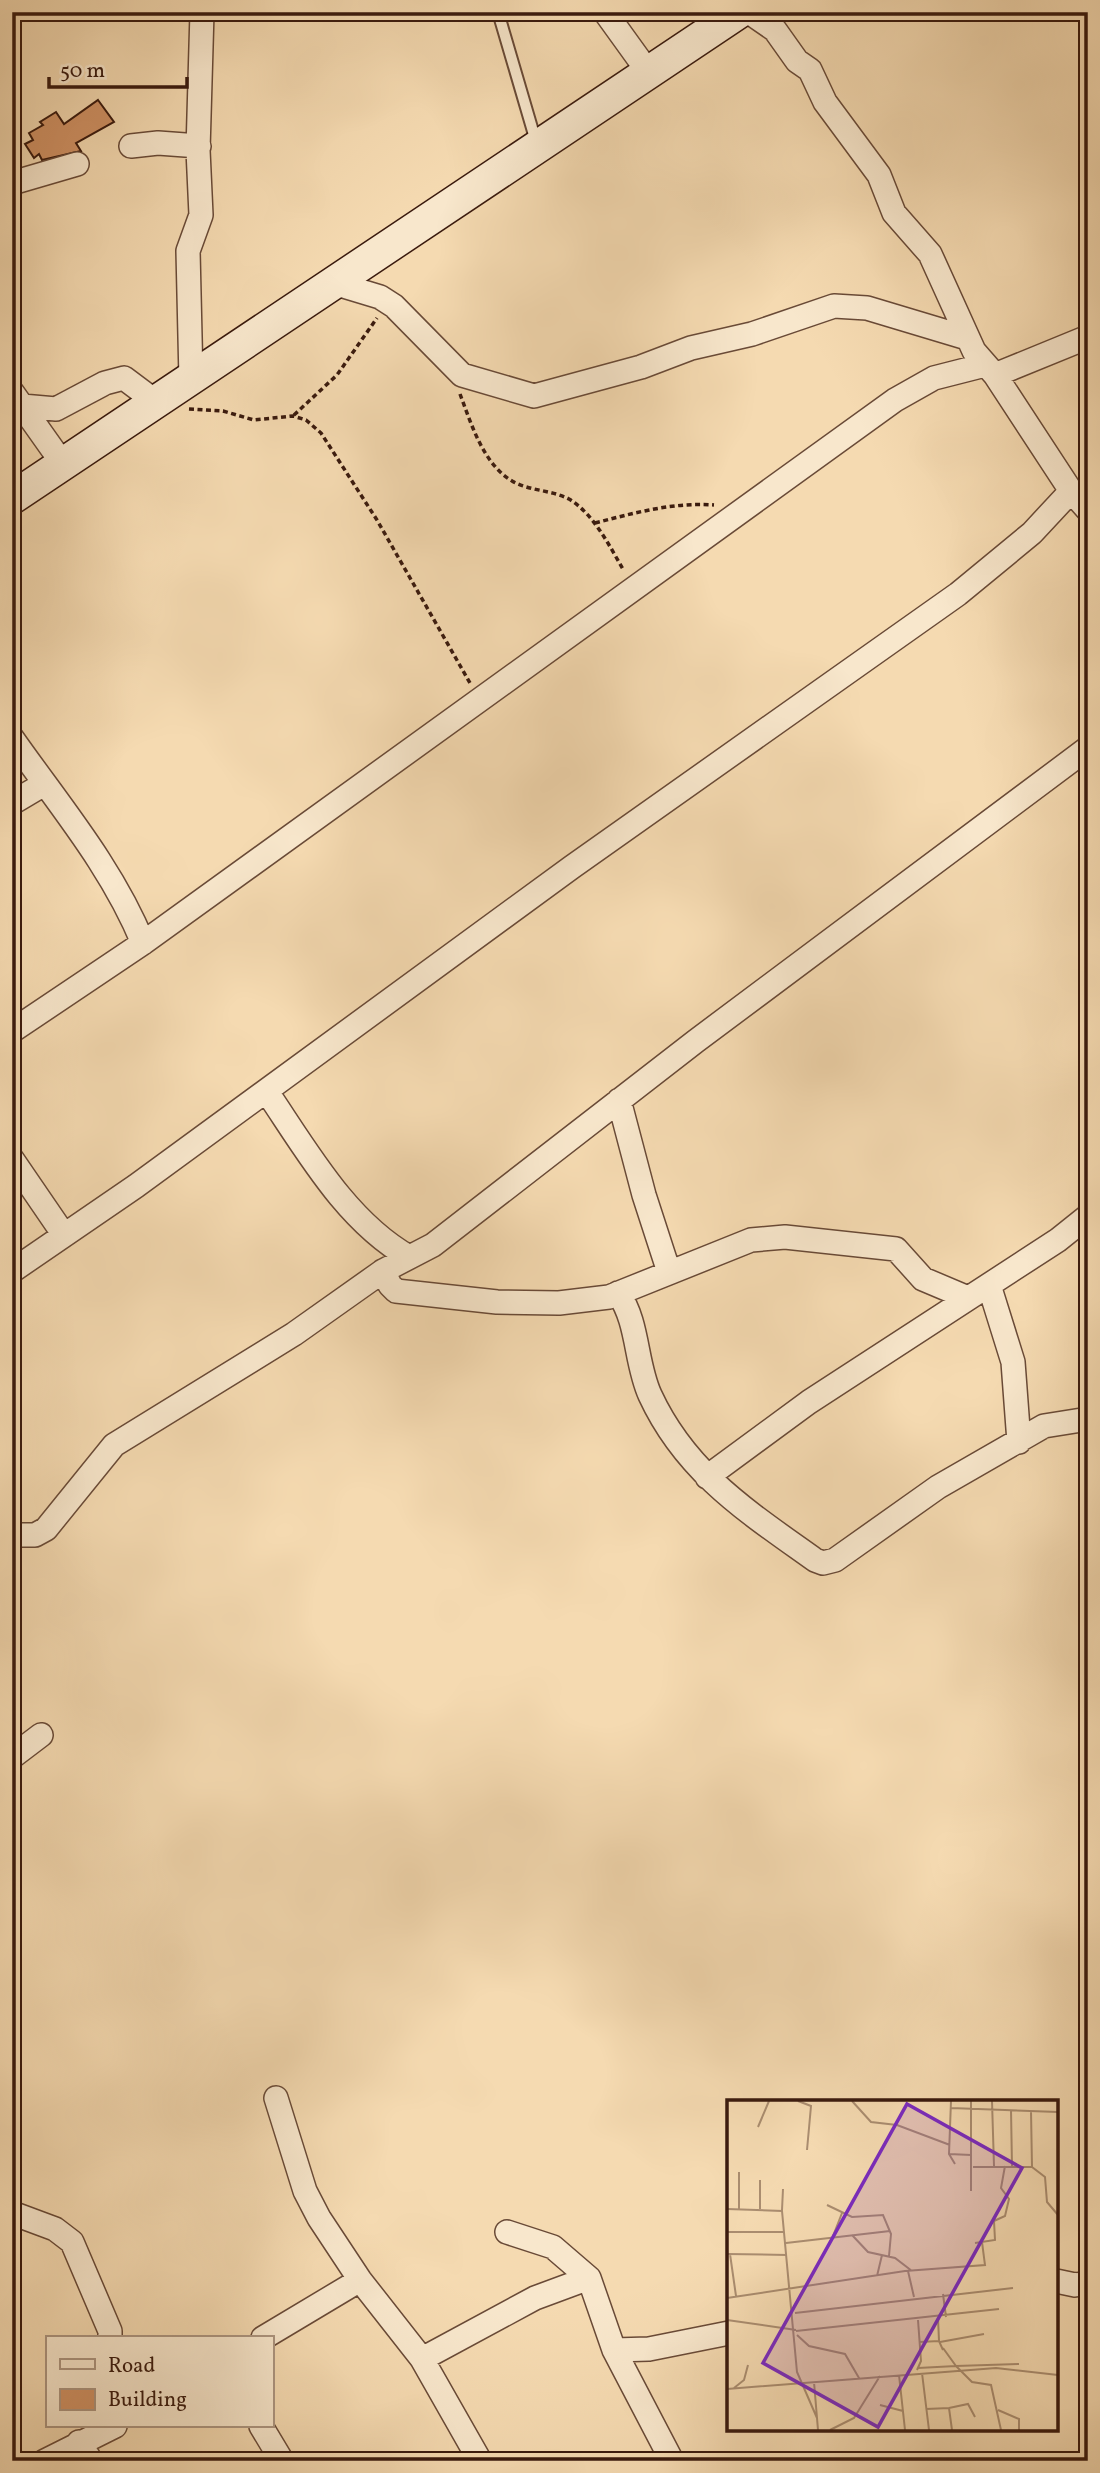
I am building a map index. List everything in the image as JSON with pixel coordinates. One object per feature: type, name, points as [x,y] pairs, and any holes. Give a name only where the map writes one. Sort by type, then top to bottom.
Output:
[{"type":"main road","points":[[12,498],[337,284],[739,12]]},
{"type":"street","points":[[191,379],[188,251],[201,215],[198,146],[202,12]]},
{"type":"street","points":[[605,12],[649,72]]},
{"type":"street","points":[[749,12],[775,30],[797,61],[810,70],[825,102],[845,124],[879,175],[894,213],[930,254],[967,338],[1071,491],[1088,510]]},
{"type":"street","points":[[131,146],[159,143],[198,146]]},
{"type":"street","points":[[12,183],[77,164]]},
{"type":"street","points":[[337,284],[387,301],[462,375],[541,396],[641,367],[691,348],[752,334],[834,306],[867,308],[967,338]]},
{"type":"street","points":[[12,1031],[143,943],[918,386],[934,378],[990,370],[1088,337]]},
{"type":"street","points":[[17,399],[56,409],[105,383],[124,378],[152,404]]},
{"type":"street","points":[[17,399],[63,464]]},
{"type":"street","points":[[12,1271],[267,1092],[572,867],[958,594],[1032,533],[1071,491]]},
{"type":"street","points":[[12,738],[77,824],[131,913],[143,943]]},
{"type":"street","points":[[12,1535],[35,1535],[46,1529],[114,1445],[293,1334],[383,1271],[433,1245],[620,1100],[1088,748]]},
{"type":"street","points":[[12,803],[44,783]]},
{"type":"street","points":[[267,1092],[347,1204],[385,1242],[410,1257]]},
{"type":"street","points":[[620,1100],[644,1195],[669,1272]]},
{"type":"street","points":[[12,1160],[64,1235]]},
{"type":"street","points":[[707,1477],[809,1402],[989,1285],[1088,1216]]},
{"type":"street","points":[[383,1271],[396,1291],[497,1303],[559,1303],[618,1293],[751,1240],[785,1237],[896,1249],[923,1279],[968,1298]]},
{"type":"street","points":[[989,1285],[1013,1362],[1019,1442]]},
{"type":"street","points":[[618,1293],[631,1318],[650,1394],[687,1458],[738,1506],[815,1560],[829,1563],[938,1487],[1044,1426],[1088,1419]]},
{"type":"street","points":[[12,1757],[41,1735]]},
{"type":"street","points":[[276,2098],[305,2190],[360,2280],[422,2359],[480,2461]]},
{"type":"street","points":[[12,2213],[55,2229],[72,2242],[110,2330],[110,2336]]},
{"type":"street","points":[[507,2232],[553,2248],[589,2278],[598,2297],[614,2350],[673,2461]]},
{"type":"street","points":[[422,2359],[535,2298],[589,2278]]},
{"type":"street","points":[[266,2336],[360,2280]]},
{"type":"street","points":[[1058,2282],[1075,2286],[1088,2283]]},
{"type":"street","points":[[614,2350],[649,2349],[727,2333]]},
{"type":"street","points":[[45,2461],[85,2452],[113,2428]]},
{"type":"street","points":[[262,2428],[282,2461]]},
{"type":"lane","points":[[498,12],[538,147]]},
{"type":"path","points":[[293,416],[318,396],[337,375],[387,301]]},
{"type":"path","points":[[447,362],[477,438],[498,469],[512,481],[568,499],[595,523],[635,588]]},
{"type":"path","points":[[152,404],[223,411],[254,420],[293,416],[306,421],[321,433],[377,520],[479,700]]},
{"type":"path","points":[[595,523],[693,503],[747,507]]},
{"type":"building","points":[[98,100],[114,122],[76,143],[81,151],[42,160],[39,154],[34,158],[25,144],[33,140],[29,133],[43,125],[40,122],[56,112],[64,124]]}]
